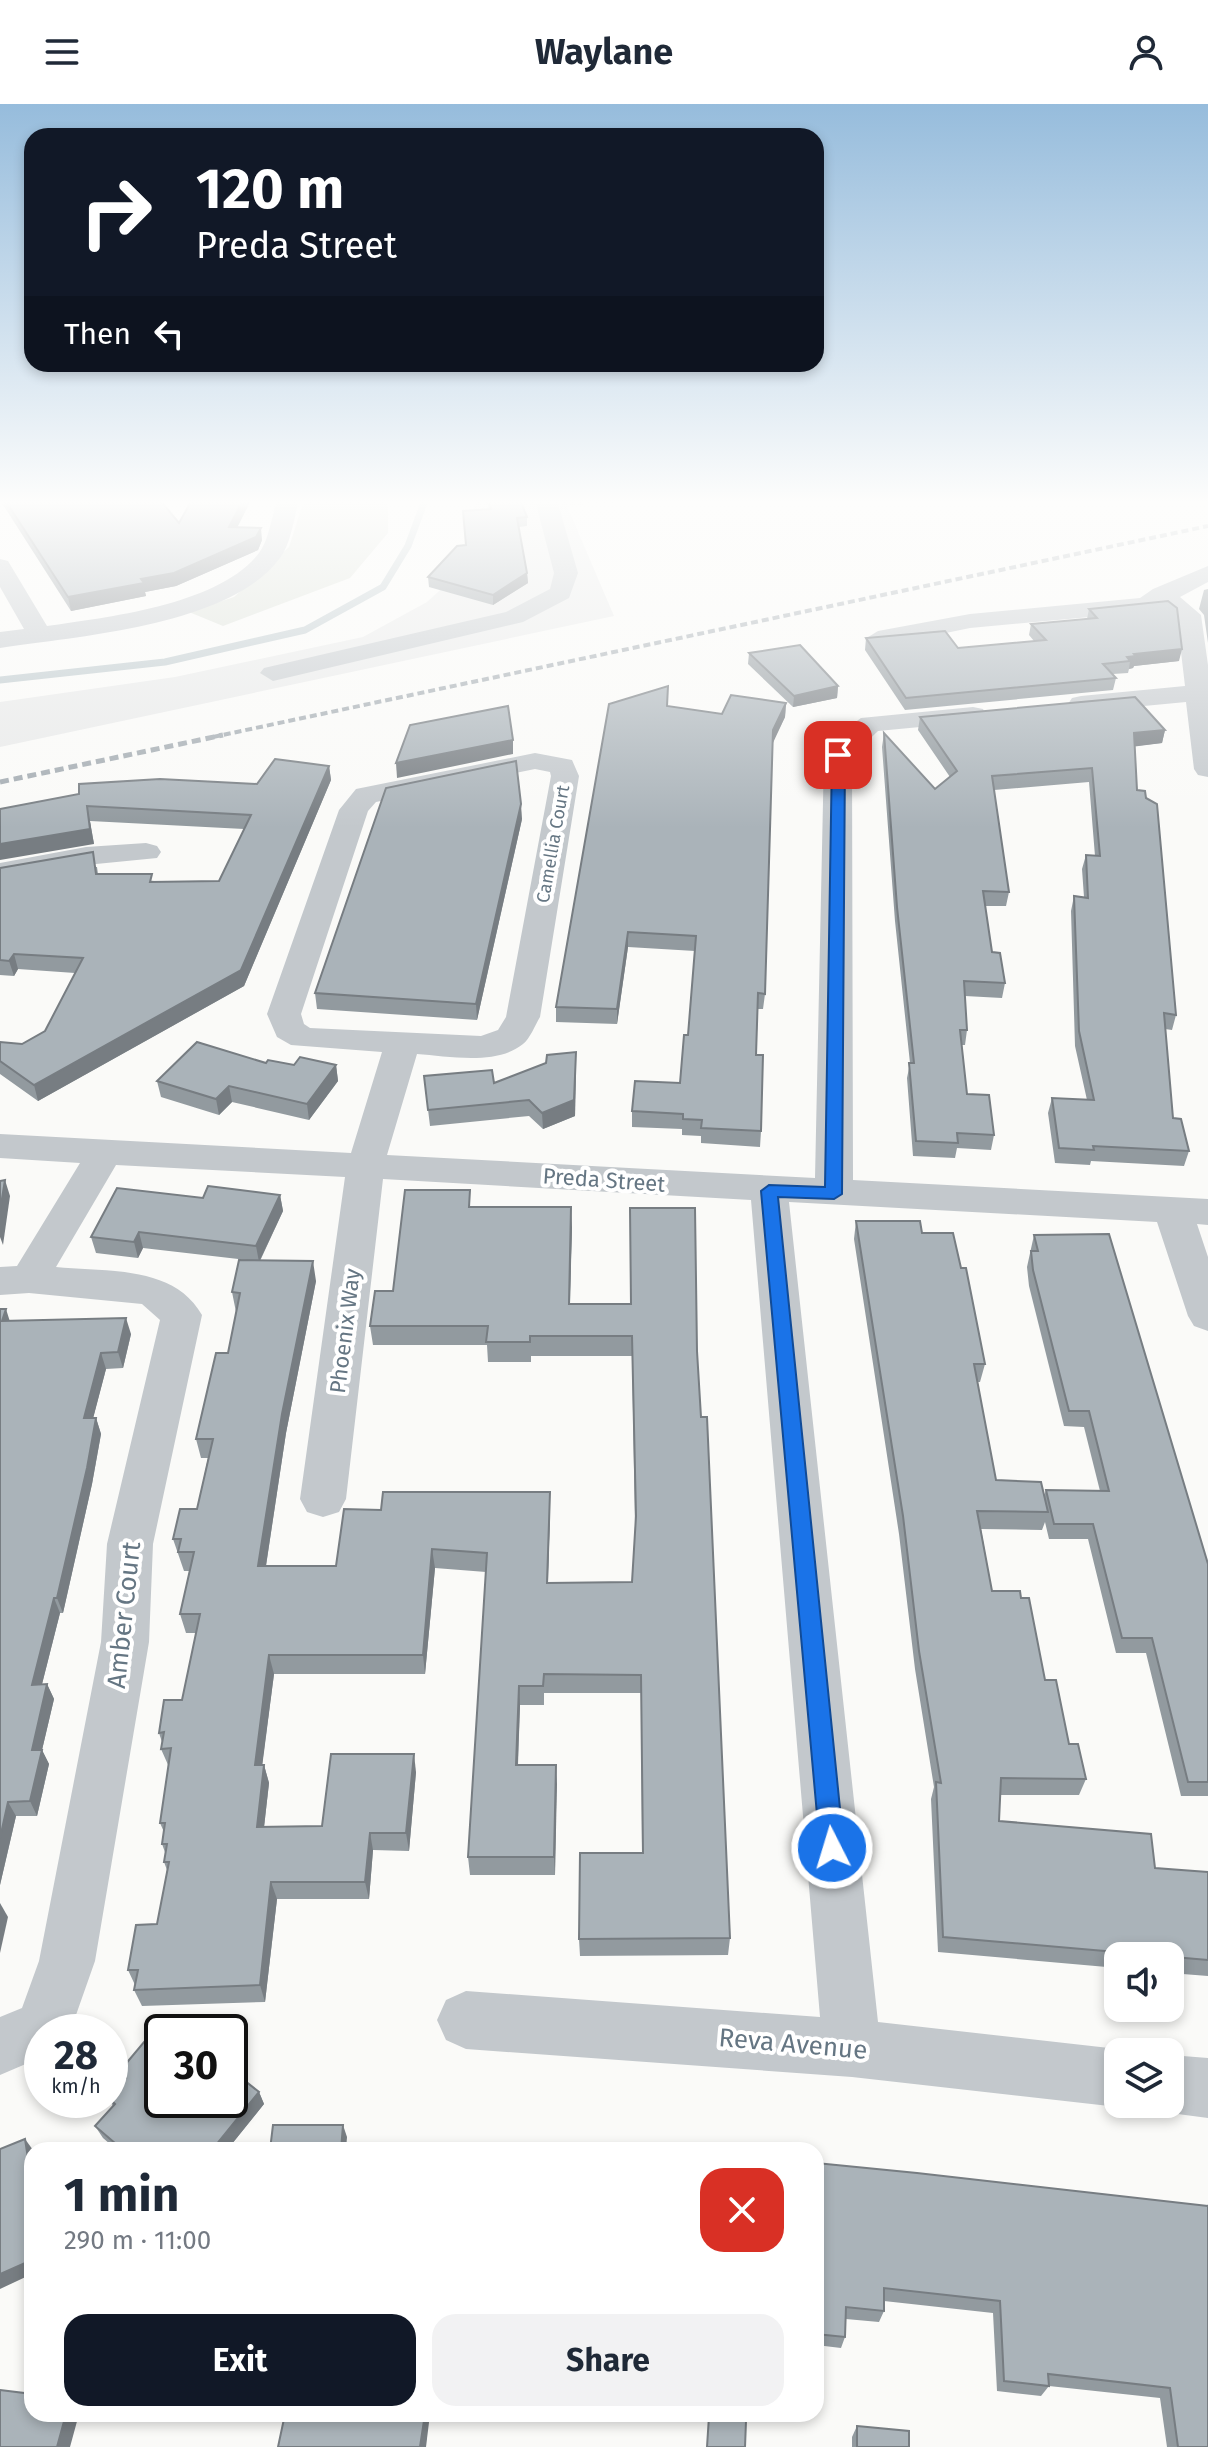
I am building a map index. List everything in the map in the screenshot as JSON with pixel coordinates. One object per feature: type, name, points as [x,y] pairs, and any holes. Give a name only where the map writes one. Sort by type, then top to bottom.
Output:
[{"type":"street","points":[[25,609],[40,635]]},
{"type":"street","points":[[0,640],[144,619],[172,609]]},
{"type":"street","points":[[273,673],[514,617],[529,609]]},
{"type":"street","points":[[878,639],[970,621],[1098,609]]},
{"type":"street","points":[[1181,609],[1189,615],[1196,693],[1208,769]]},
{"type":"street","points":[[1052,707],[1196,693]]},
{"type":"street","points":[[834,1194],[838,755],[853,737],[871,724],[1006,711]]},
{"type":"street","name":"Camellia Court","points":[[535,761],[562,766],[565,776],[523,1017],[511,1037],[485,1047],[402,1045],[303,1038],[289,1030],[284,1014],[354,810],[366,795],[396,788],[535,761]]},
{"type":"street","points":[[0,872],[86,856],[146,852]]},
{"type":"street","points":[[366,1164],[402,1045]]},
{"type":"street","name":"Preda Street","points":[[0,1146],[1190,1212]]},
{"type":"street","name":"Amber Court","points":[[14,1280],[104,1154]]},
{"type":"street","name":"Phoenix Way","points":[[323,1499],[366,1164]]},
{"type":"street","points":[[769,1191],[852,2048]]},
{"type":"street","points":[[1190,1212],[1208,1316]]},
{"type":"street","name":"Amber Court","points":[[0,2046],[43,2028],[67,1961],[125,1642],[130,1544],[182,1315],[152,1291],[14,1280]]},
{"type":"street","name":"Reva Avenue","points":[[466,2020],[852,2048],[1104,2076]]},
{"type":"street","points":[[1184,2085],[1208,2088]]},
{"type":"shaded area","points":[[197,609],[267,609],[223,626],[189,612]]},
{"type":"shaded area","points":[[414,609],[611,609],[614,616],[0,747],[0,702],[175,677],[363,637]]},
{"type":"building","points":[[1089,609],[1177,609],[1182,649],[1134,654],[1136,656],[1127,657],[1130,661],[1103,664],[1116,678],[906,698],[866,638],[945,631],[958,648],[1046,640],[1031,624],[1097,618]]},
{"type":"building","points":[[800,645],[838,686],[794,696],[749,653]]},
{"type":"building","points":[[668,686],[667,706],[722,714],[731,695],[786,703],[773,730],[765,994],[758,993],[756,1055],[763,1055],[761,1131],[701,1128],[702,1120],[683,1119],[683,1114],[632,1111],[635,1081],[680,1083],[684,1035],[688,1035],[696,936],[628,932],[617,1009],[556,1007],[609,704]]},
{"type":"building","points":[[1135,697],[1165,730],[1134,733],[1137,790],[1145,791],[1146,798],[1157,804],[1176,1015],[1164,1013],[1173,1118],[1181,1119],[1189,1151],[1093,1146],[1094,1150],[1059,1148],[1052,1098],[1094,1100],[1079,1031],[1074,896],[1088,898],[1086,855],[1100,856],[1092,768],[992,776],[1009,892],[983,891],[992,952],[1000,953],[1005,983],[964,981],[967,1030],[960,1030],[967,1094],[989,1095],[994,1135],[957,1133],[958,1143],[916,1141],[909,1063],[914,1063],[897,907],[884,733],[935,789],[957,771],[920,717]]},
{"type":"building","points":[[508,706],[513,740],[396,763],[410,725]]},
{"type":"building","points":[[275,759],[329,766],[241,970],[34,1085],[0,1061],[0,1042],[22,1044],[45,1031],[83,958],[14,954],[9,961],[0,960],[0,868],[93,852],[96,874],[152,874],[150,882],[219,881],[251,815],[87,806],[90,829],[0,844],[0,809],[79,794],[79,784],[160,779],[257,784]]},
{"type":"building","points":[[516,761],[521,804],[476,1004],[315,993],[386,788]]},
{"type":"building","points":[[197,1042],[266,1063],[268,1060],[294,1065],[300,1057],[336,1065],[307,1104],[229,1086],[216,1099],[157,1081]]},
{"type":"building","points":[[576,1052],[574,1100],[542,1113],[529,1100],[428,1110],[424,1076],[492,1070],[494,1083],[546,1063],[547,1055]]},
{"type":"building","points":[[5,1180],[0,1211],[0,1181]]},
{"type":"building","points":[[208,1186],[280,1195],[256,1246],[139,1232],[134,1242],[91,1237],[117,1188],[203,1198]]},
{"type":"building","points":[[405,1190],[470,1190],[469,1207],[571,1207],[569,1304],[631,1304],[630,1208],[695,1208],[697,1351],[701,1417],[707,1417],[730,1938],[579,1939],[580,1853],[643,1853],[641,1675],[544,1674],[543,1686],[519,1686],[516,1765],[556,1765],[554,1857],[468,1857],[487,1553],[432,1549],[423,1655],[269,1655],[255,1765],[264,1765],[257,1827],[322,1826],[331,1754],[414,1754],[406,1833],[370,1833],[365,1882],[271,1882],[260,1985],[134,1990],[138,1970],[128,1970],[136,1925],[157,1924],[169,1862],[164,1862],[167,1844],[162,1844],[165,1823],[160,1823],[171,1748],[161,1749],[164,1732],[159,1733],[164,1700],[182,1700],[200,1614],[180,1614],[194,1552],[178,1552],[181,1539],[173,1539],[180,1509],[197,1509],[213,1439],[196,1439],[216,1353],[228,1353],[240,1293],[232,1292],[239,1260],[313,1261],[282,1414],[258,1566],[336,1566],[344,1509],[381,1510],[383,1492],[550,1492],[547,1583],[632,1582],[636,1516],[632,1336],[530,1336],[530,1342],[486,1342],[488,1326],[370,1326],[375,1291],[393,1291]]},
{"type":"building","points":[[856,1221],[920,1221],[922,1233],[953,1233],[961,1268],[966,1268],[985,1364],[974,1364],[996,1480],[1041,1482],[1048,1512],[977,1511],[992,1591],[1020,1591],[1021,1598],[1029,1598],[1045,1680],[1056,1680],[1069,1744],[1078,1744],[1086,1779],[1001,1778],[999,1821],[1151,1834],[1155,1868],[1208,1872],[1208,1960],[1184,1958],[1184,1942],[1104,1942],[1104,1951],[943,1937],[936,1782],[941,1783],[919,1651],[903,1516]]},
{"type":"building","points":[[1109,1234],[1208,1564],[1208,1782],[1188,1782],[1152,1638],[1122,1638],[1093,1524],[1054,1524],[1046,1490],[1109,1491],[1089,1411],[1069,1411],[1033,1270],[1031,1251],[1038,1251],[1034,1235]]},
{"type":"building","points":[[0,1309],[6,1309],[2,1321],[126,1318],[118,1352],[101,1353],[84,1418],[96,1418],[87,1468],[57,1598],[54,1598],[32,1685],[47,1684],[32,1750],[42,1750],[30,1801],[8,1802],[0,1838]]},
{"type":"building","points":[[144,2042],[144,2118],[238,2118],[218,2142],[114,2142],[95,2126],[102,2118],[128,2118],[128,2061]]},
{"type":"building","points":[[248,2083],[259,2092],[248,2106]]},
{"type":"building","points":[[273,2125],[343,2125],[342,2142],[271,2142]]},
{"type":"building","points":[[25,2139],[24,2264],[0,2274],[0,2149]]},
{"type":"building","points":[[824,2164],[1208,2206],[1208,2447],[1178,2447],[1170,2388],[1048,2374],[1049,2386],[1004,2381],[1000,2301],[884,2288],[884,2311],[846,2307],[845,2337],[824,2335]]},
{"type":"building","points":[[0,2390],[24,2393],[24,2422],[64,2422],[57,2447],[0,2447]]},
{"type":"building","points":[[283,2422],[424,2422],[420,2447],[278,2447]]},
{"type":"building","points":[[709,2422],[746,2422],[745,2447],[707,2447]]},
{"type":"building","points":[[857,2426],[909,2431],[909,2447],[857,2447]]},
{"type":"waterway","points":[[0,680],[165,662],[305,630],[342,609]]},
{"type":"railway","points":[[213,737],[815,609]]},
{"type":"railway","points":[[0,782],[223,735]]},
{"type":"route","points":[[832,1848],[769,1191],[834,1194],[838,755]]}]
